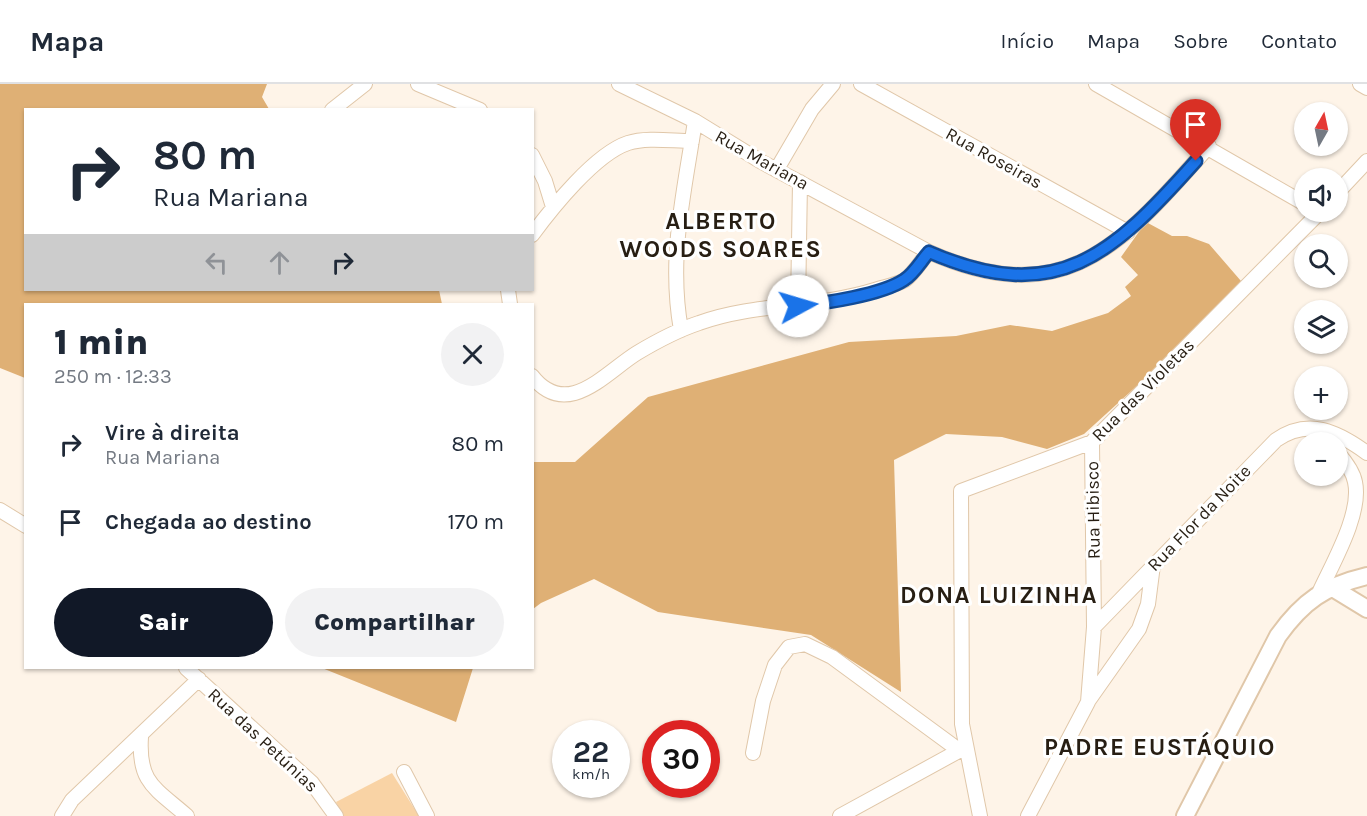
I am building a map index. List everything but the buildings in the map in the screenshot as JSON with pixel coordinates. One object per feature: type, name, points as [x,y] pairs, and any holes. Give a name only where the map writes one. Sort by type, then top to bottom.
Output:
[{"type":"street","points":[[335,108],[365,84]]},
{"type":"street","points":[[418,84],[475,108]]},
{"type":"street","name":"Rua Mariana","points":[[619,84],[695,122],[929,252],[978,270],[1003,275],[1037,274],[1079,264],[1105,250],[1128,232],[1209,146]]},
{"type":"street","points":[[777,169],[812,110],[833,84]]},
{"type":"street","name":"Rua Roseiras","points":[[861,84],[1128,232]]},
{"type":"street","points":[[1096,84],[1209,146],[1294,197]]},
{"type":"street","points":[[1360,84],[1367,88]]},
{"type":"street","points":[[681,330],[675,252],[679,212],[695,122]]},
{"type":"street","points":[[534,232],[553,207],[588,172],[626,144],[641,140],[692,141]]},
{"type":"street","points":[[534,159],[545,181],[553,207]]},
{"type":"street","points":[[1348,181],[1367,161]]},
{"type":"street","points":[[798,306],[800,182]]},
{"type":"street","name":"Rua das Violetas","points":[[980,816],[963,749],[961,490],[1092,442],[1309,222]]},
{"type":"street","points":[[534,378],[541,386],[556,394],[577,393],[596,383],[636,354],[681,330],[701,322],[737,314],[828,303],[897,283],[912,272],[929,252]]},
{"type":"street","name":"Rua Flor da Noite","points":[[1094,627],[1276,440],[1294,429],[1315,429]]},
{"type":"street","points":[[1315,429],[1318,432]]},
{"type":"street","points":[[1315,429],[1342,435],[1367,453]]},
{"type":"street","name":"Rua Hibisco","points":[[1028,816],[1088,702],[1094,627],[1092,442]]},
{"type":"street","points":[[1325,590],[1347,530],[1355,495],[1355,482],[1348,467]]},
{"type":"street","points":[[0,510],[24,525]]},
{"type":"street","points":[[1088,702],[1139,629],[1148,604],[1153,565]]},
{"type":"street","points":[[1185,816],[1278,636],[1294,613],[1325,590],[1367,576]]},
{"type":"street","points":[[1325,590],[1367,609]]},
{"type":"street","points":[[753,753],[763,701],[775,665],[789,647],[805,644],[832,657],[963,749],[840,816]]},
{"type":"street","name":"Rua das Petúnias","points":[[187,669],[312,783],[336,816]]},
{"type":"street","points":[[62,816],[72,800],[141,737],[199,679]]},
{"type":"street","points":[[141,737],[142,772],[187,816]]},
{"type":"street","points":[[404,772],[427,816]]},
{"type":"shaded area","points":[[0,84],[267,84],[262,97],[268,108],[24,108],[24,291],[439,291],[442,303],[24,303],[24,378],[0,368]]},
{"type":"shaded area","points":[[1146,222],[1172,236],[1187,236],[1209,244],[1241,281],[1172,354],[1084,434],[1047,449],[1002,437],[946,434],[894,460],[901,692],[811,635],[658,612],[594,579],[534,608],[534,462],[575,462],[648,397],[849,342],[956,336],[1010,325],[1052,331],[1108,313],[1131,296],[1125,287],[1138,275],[1121,257]]},
{"type":"shaded area","points":[[324,669],[473,669],[456,722]]},
{"type":"shaded area","points":[[392,773],[419,816],[343,816],[336,802]]},
{"type":"district","name":"ALBERTO WOODS SOARES","points":[[721,235]]},
{"type":"district","name":"DONA LUIZINHA","points":[[999,595]]},
{"type":"district","name":"PADRE EUSTÁQUIO","points":[[1160,747]]},
{"type":"route","points":[[798,306],[828,303],[905,280],[929,252],[957,264],[1003,275],[1037,274],[1079,264],[1105,250],[1128,232],[1196,161]]}]
